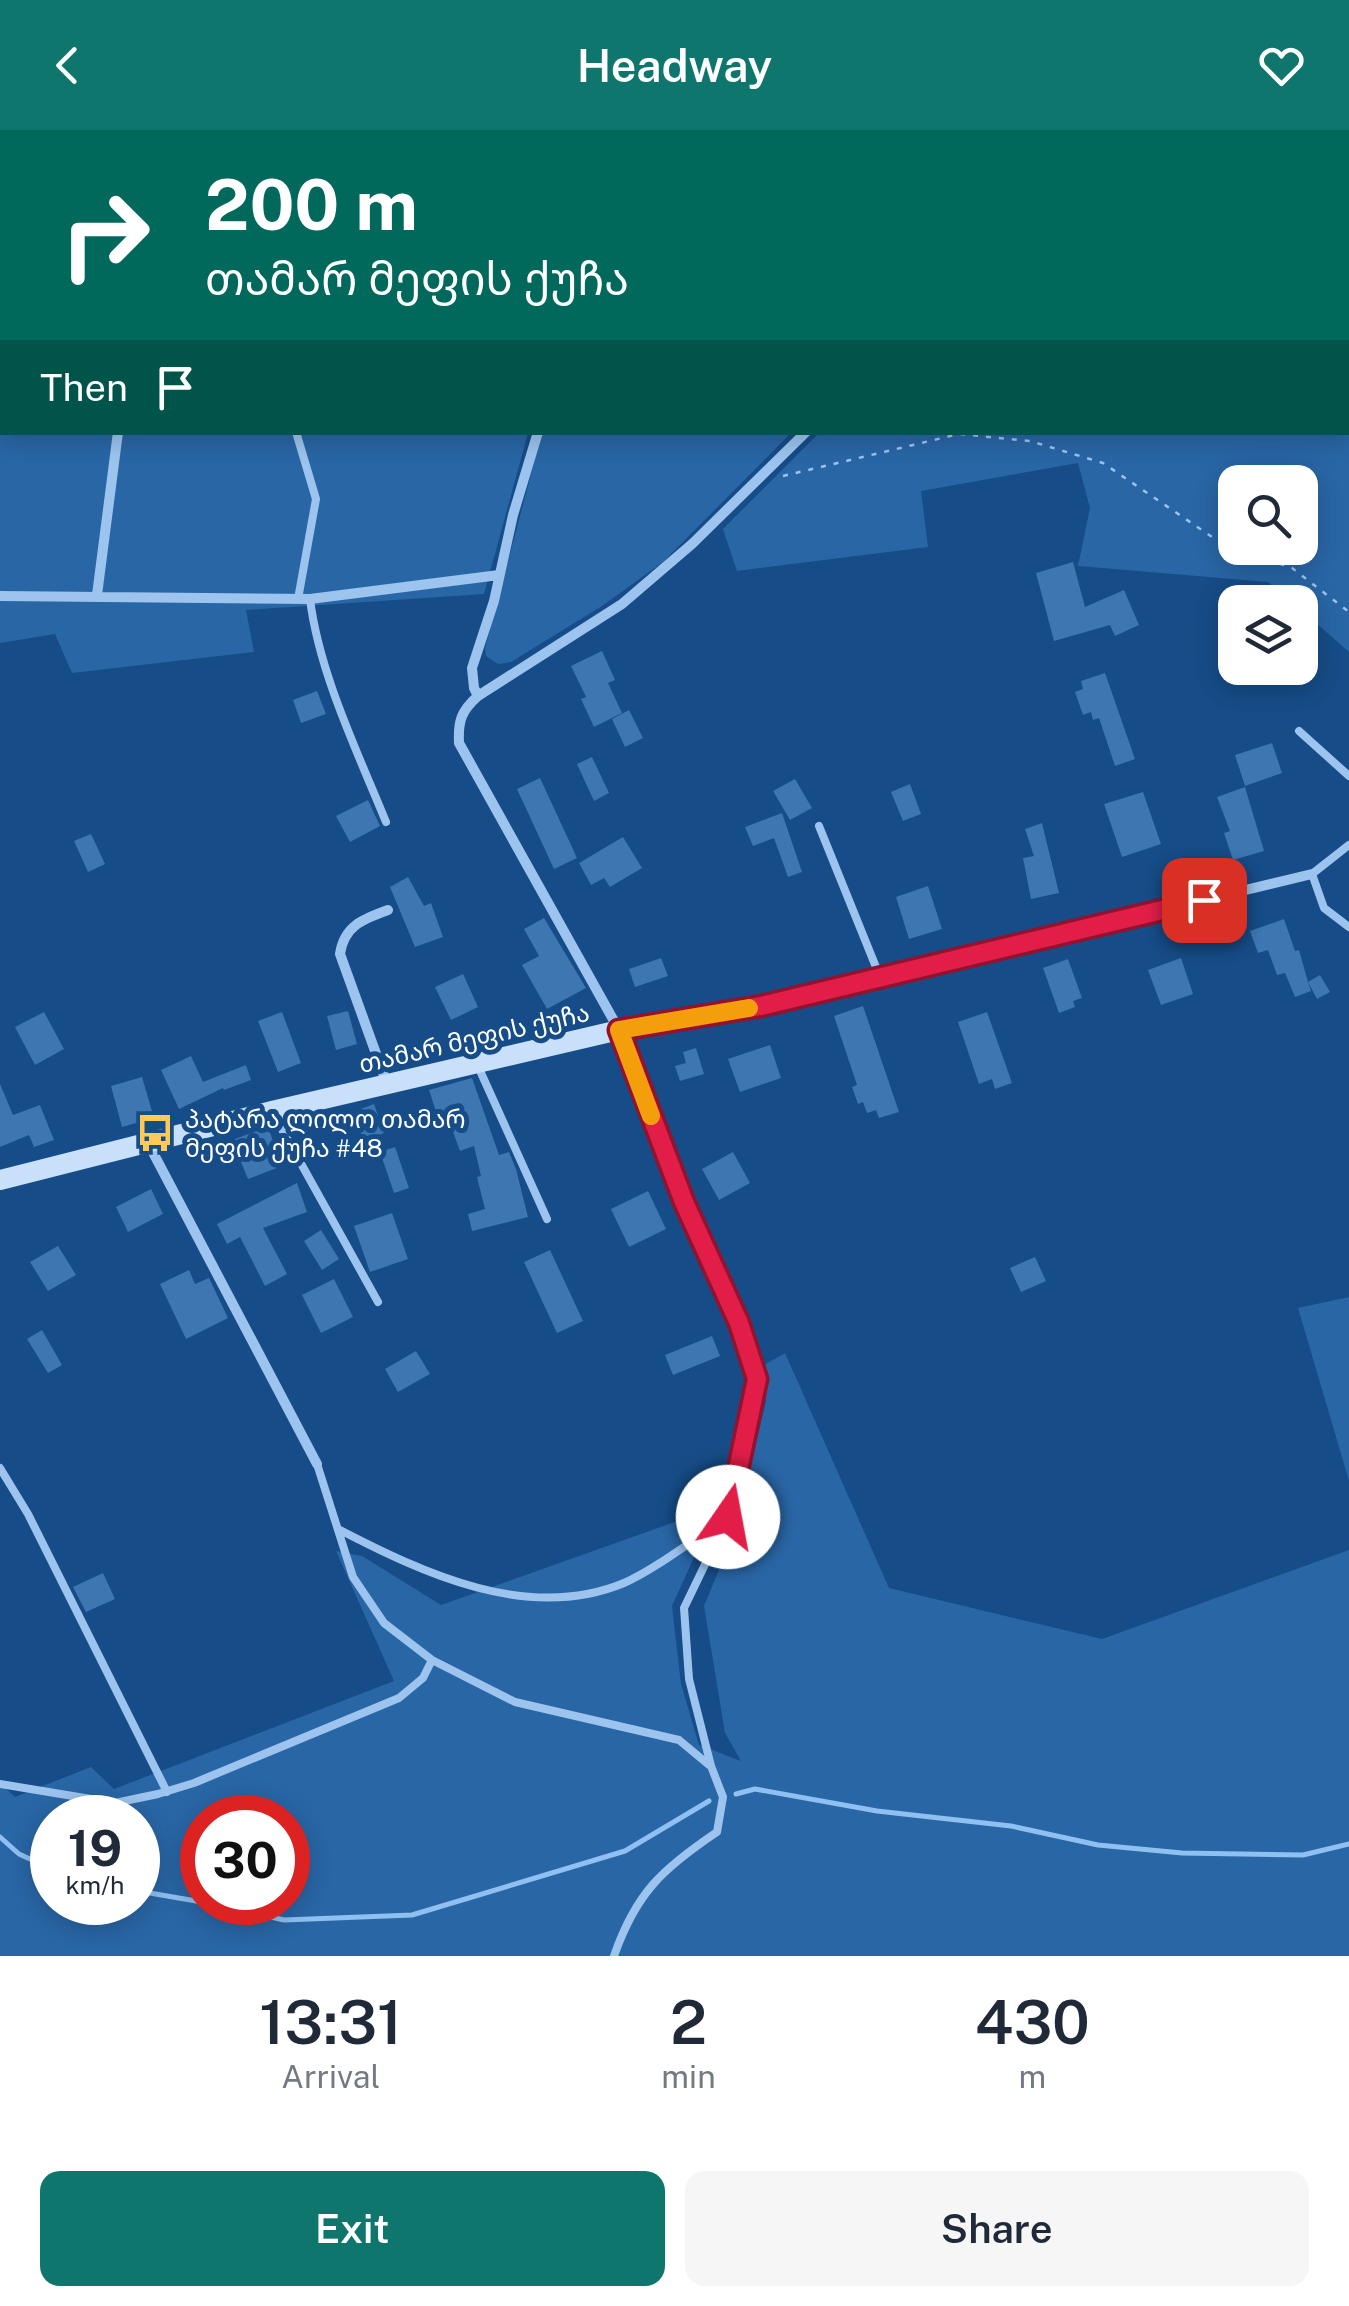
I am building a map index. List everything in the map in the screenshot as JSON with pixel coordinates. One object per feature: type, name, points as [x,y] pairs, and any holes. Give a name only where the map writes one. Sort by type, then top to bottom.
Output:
[{"type":"street","points":[[98,596],[118,435]]},
{"type":"street","points":[[478,696],[472,668],[537,435]]},
{"type":"street","points":[[728,1517],[757,1379],[739,1323],[684,1202],[619,1030],[460,743],[458,722],[464,708],[478,696],[622,604],[692,544],[803,435]]},
{"type":"street","points":[[0,596],[304,599],[499,576]]},
{"type":"street","name":"თამარ მეფის ქუჩა","points":[[0,1180],[387,1084],[619,1030],[761,1006],[1312,874]]},
{"type":"street","points":[[387,1084],[340,954],[342,941],[355,924],[388,910]]},
{"type":"street","points":[[148,1143],[316,1464]]},
{"type":"lane","points":[[297,435],[316,499],[304,599],[386,822]]},
{"type":"lane","points":[[1300,731],[1349,776]]},
{"type":"lane","points":[[819,826],[880,977]]},
{"type":"lane","points":[[1349,846],[1312,874],[1324,908],[1349,927]]},
{"type":"lane","points":[[478,1064],[547,1219]]},
{"type":"lane","points":[[272,1111],[378,1302]]},
{"type":"lane","points":[[316,1464],[352,1577],[384,1623],[432,1660],[515,1702],[679,1740],[711,1766]]},
{"type":"lane","points":[[0,1468],[28,1514],[167,1792]]},
{"type":"lane","points":[[338,1529],[432,1574],[527,1597],[574,1596],[625,1582],[728,1517]]},
{"type":"lane","points":[[614,1956],[632,1908],[661,1876],[717,1832],[723,1796],[711,1766],[689,1679],[684,1608],[728,1517]]},
{"type":"lane","points":[[0,1784],[114,1803],[167,1792],[399,1698],[423,1678],[432,1660]]},
{"type":"path","points":[[758,482],[955,435]]},
{"type":"path","points":[[969,435],[1030,441],[1102,462],[1221,542],[1292,568],[1349,612]]},
{"type":"shaded area","points":[[0,435],[527,435],[484,594],[246,610],[254,652],[72,673],[55,634],[0,643]]},
{"type":"shaded area","points":[[541,435],[789,435],[663,562],[602,606],[511,662],[498,664],[486,656]]},
{"type":"shaded area","points":[[817,435],[1349,435],[1349,652],[1318,625],[1318,585],[1272,585],[1078,566],[1090,508],[1078,463],[921,491],[928,547],[737,571],[723,529]]},
{"type":"shaded area","points":[[1349,1297],[1349,1481],[1298,1308]]},
{"type":"shaded area","points":[[785,1353],[889,1588],[1102,1639],[1349,1550],[1349,1956],[0,1956],[0,1783],[15,1797],[91,1767],[114,1789],[394,1681],[336,1551],[362,1556],[441,1605],[717,1507],[672,1606],[681,1684],[699,1745],[741,1761],[725,1733],[704,1606],[736,1529],[766,1401],[764,1365]]},
{"type":"building","points":[[1073,562],[1085,607],[1124,590],[1139,625],[1115,636],[1110,625],[1054,641],[1036,573]]},
{"type":"building","points":[[602,651],[615,680],[608,683],[622,713],[594,727],[581,699],[586,697],[571,666]]},
{"type":"building","points":[[1105,673],[1135,759],[1115,766],[1099,718],[1093,720],[1091,712],[1083,715],[1075,692],[1083,689],[1081,681]]},
{"type":"building","points":[[317,691],[326,714],[301,723],[293,700]]},
{"type":"building","points":[[629,710],[643,738],[625,747],[612,719]]},
{"type":"building","points":[[1272,743],[1282,773],[1245,786],[1235,755]]},
{"type":"building","points":[[592,757],[609,793],[594,801],[577,764]]},
{"type":"building","points":[[540,778],[577,858],[554,869],[517,789]]},
{"type":"building","points":[[795,779],[812,808],[790,820],[773,791]]},
{"type":"building","points":[[910,784],[921,814],[903,821],[891,792]]},
{"type":"building","points":[[1245,787],[1264,851],[1233,860],[1224,833],[1230,831],[1217,797]]},
{"type":"building","points":[[1143,792],[1161,844],[1122,857],[1104,804]]},
{"type":"building","points":[[368,800],[380,826],[350,842],[336,816]]},
{"type":"building","points":[[782,813],[802,872],[788,877],[774,838],[753,846],[745,827]]},
{"type":"building","points":[[1042,823],[1059,893],[1031,899],[1023,858],[1034,856],[1025,829]]},
{"type":"building","points":[[91,834],[105,864],[88,872],[74,841]]},
{"type":"building","points":[[623,837],[642,868],[610,887],[604,878],[591,885],[579,863]]},
{"type":"building","points":[[408,877],[424,906],[431,903],[443,937],[415,947],[390,887]]},
{"type":"building","points":[[928,886],[942,929],[909,939],[896,897]]},
{"type":"building","points":[[544,918],[586,988],[547,1009],[522,965],[539,956],[524,929]]},
{"type":"building","points":[[1284,919],[1295,951],[1299,950],[1311,991],[1295,997],[1285,973],[1277,975],[1268,950],[1258,953],[1250,931]]},
{"type":"building","points":[[661,958],[668,976],[635,987],[629,969]]},
{"type":"building","points":[[1181,958],[1193,994],[1161,1005],[1148,970]]},
{"type":"building","points":[[1068,959],[1082,998],[1073,1001],[1075,1007],[1059,1013],[1043,968]]},
{"type":"building","points":[[463,974],[478,1007],[451,1020],[435,987]]},
{"type":"building","points":[[1320,975],[1330,992],[1317,999],[1308,982]]},
{"type":"building","points":[[863,1006],[899,1112],[879,1118],[876,1110],[867,1113],[863,1102],[858,1104],[852,1087],[857,1085],[834,1016]]},
{"type":"building","points":[[348,1011],[357,1044],[336,1050],[327,1016]]},
{"type":"building","points":[[44,1012],[64,1049],[35,1065],[15,1027]]},
{"type":"building","points":[[282,1012],[301,1063],[278,1072],[258,1021]]},
{"type":"building","points":[[987,1012],[1012,1083],[995,1089],[992,1079],[979,1084],[958,1022]]},
{"type":"building","points":[[770,1045],[781,1078],[740,1092],[728,1059]]},
{"type":"building","points":[[696,1048],[704,1074],[680,1081],[675,1066],[686,1063],[683,1052]]},
{"type":"building","points":[[191,1056],[203,1082],[246,1065],[251,1080],[223,1088],[179,1109],[161,1070]]},
{"type":"building","points":[[142,1077],[154,1118],[122,1127],[111,1086]]},
{"type":"building","points":[[472,1078],[499,1155],[509,1152],[516,1169],[528,1217],[472,1231],[468,1214],[485,1209],[474,1146],[460,1151],[448,1118],[439,1121],[429,1090]]},
{"type":"building","points":[[0,1084],[13,1115],[40,1105],[54,1140],[34,1147],[29,1135],[0,1147]]},
{"type":"building","points":[[374,1104],[384,1133],[363,1140],[353,1112]]},
{"type":"building","points":[[268,1127],[282,1166],[248,1179],[232,1140]]},
{"type":"building","points":[[395,1147],[409,1188],[394,1193],[380,1152]]},
{"type":"building","points":[[733,1152],[750,1183],[719,1200],[702,1169]]},
{"type":"building","points":[[297,1183],[307,1212],[263,1228],[287,1274],[265,1286],[240,1237],[227,1244],[217,1224]]},
{"type":"building","points":[[151,1189],[163,1214],[128,1232],[116,1207]]},
{"type":"building","points":[[648,1191],[666,1229],[629,1247],[611,1209]]},
{"type":"building","points":[[392,1213],[408,1259],[370,1272],[354,1226]]},
{"type":"building","points":[[321,1230],[339,1259],[322,1270],[304,1241]]},
{"type":"building","points":[[58,1246],[76,1275],[48,1291],[30,1262]]},
{"type":"building","points":[[550,1250],[583,1321],[557,1333],[524,1262]]},
{"type":"building","points":[[1035,1257],[1046,1281],[1021,1292],[1010,1268]]},
{"type":"building","points":[[189,1270],[195,1284],[209,1278],[228,1318],[186,1339],[160,1284]]},
{"type":"building","points":[[334,1279],[353,1317],[321,1333],[302,1295]]},
{"type":"building","points":[[42,1330],[62,1365],[48,1373],[27,1339]]},
{"type":"building","points":[[712,1336],[720,1356],[673,1375],[665,1355]]},
{"type":"building","points":[[416,1351],[430,1374],[398,1392],[385,1369]]},
{"type":"building","points":[[103,1573],[115,1599],[86,1612],[73,1587]]},
{"type":"waterway","points":[[736,1794],[755,1789],[877,1811],[1011,1826],[1098,1845],[1182,1853],[1303,1855],[1349,1844]]},
{"type":"waterway","points":[[310,1919],[412,1915],[625,1851],[709,1801]]},
{"type":"waterway","points":[[0,1837],[30,1859]]},
{"type":"waterway","points":[[160,1895],[180,1898]]},
{"type":"slow traffic","points":[[651,1116],[619,1030],[749,1008]]},
{"type":"place","name":"პატარა ლილო თამარ მეფის ქუჩა #48","points":[[155,1133]]},
{"type":"route","points":[[728,1517],[757,1379],[739,1323],[684,1202],[619,1030],[761,1006],[1204,900]]}]
